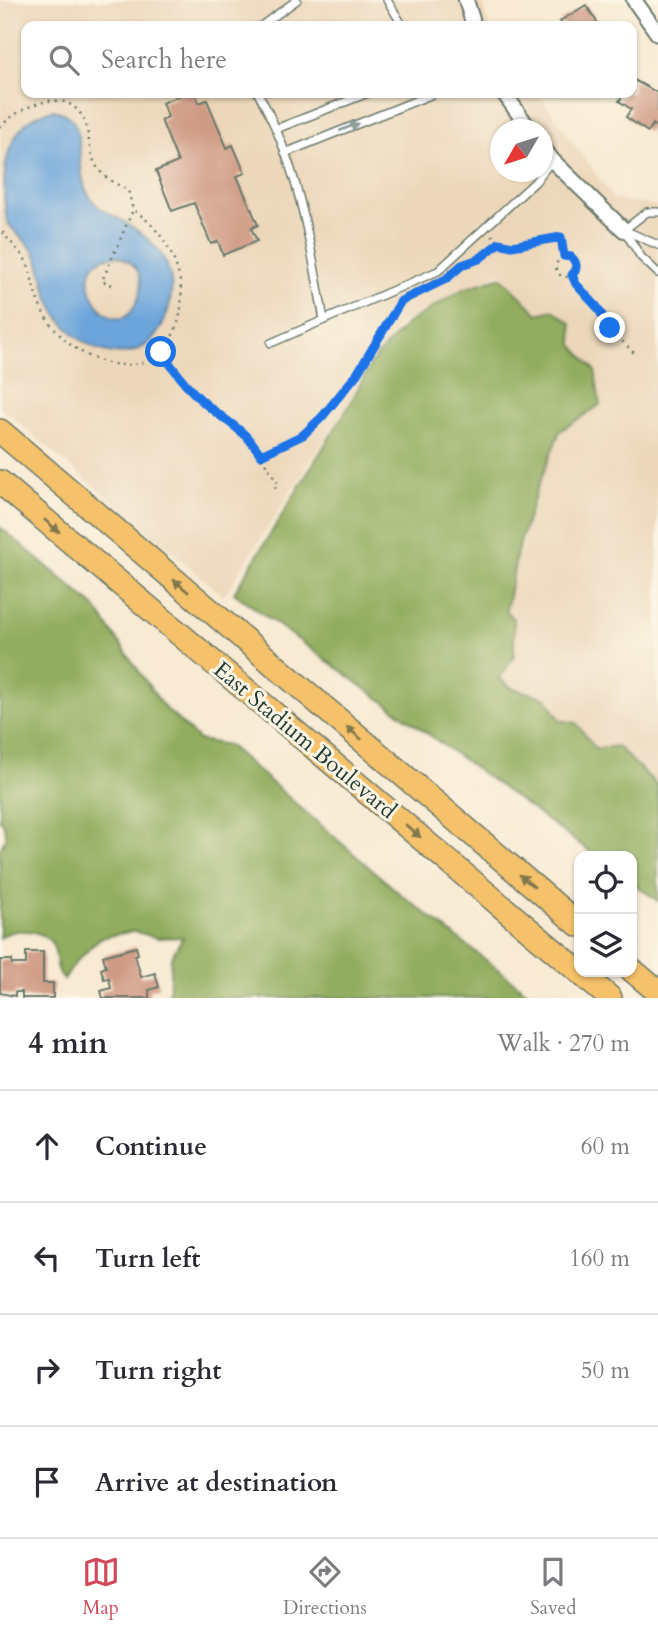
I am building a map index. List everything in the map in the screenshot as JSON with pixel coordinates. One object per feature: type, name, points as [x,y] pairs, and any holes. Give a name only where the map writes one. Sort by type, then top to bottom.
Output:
[{"type":"main road","name":"East Stadium Boulevard","points":[[0,431],[574,921]]},
{"type":"main road","name":"East Stadium Boulevard","points":[[0,482],[610,998]]},
{"type":"main road","points":[[637,974],[658,992]]},
{"type":"street","points":[[466,0],[472,21]]},
{"type":"street","points":[[634,0],[658,34]]},
{"type":"street","points":[[508,98],[522,119]]},
{"type":"street","points":[[553,161],[624,230]]},
{"type":"lane","points":[[268,21],[296,0]]},
{"type":"lane","points":[[387,0],[400,21]]},
{"type":"lane","points":[[260,98],[276,130],[298,190],[324,320]]},
{"type":"lane","points":[[276,130],[356,98]]},
{"type":"lane","points":[[285,153],[422,98]]},
{"type":"lane","points":[[271,343],[438,271],[535,182]]},
{"type":"lane","points":[[624,230],[647,212],[658,212]]},
{"type":"lane","points":[[624,230],[658,245]]},
{"type":"lane","points":[[624,230],[641,257],[658,273]]},
{"type":"path","points":[[0,127],[16,113],[41,102],[56,100],[74,107],[85,121],[89,146],[99,170],[109,180],[128,190],[133,210],[102,281],[112,285]]},
{"type":"path","points":[[0,228],[10,244],[27,262],[41,310],[74,348],[112,365],[136,363],[161,352],[175,329],[181,285],[170,252],[159,232],[144,216],[133,210]]},
{"type":"path","points":[[485,228],[499,243],[512,246],[561,237],[564,256]]},
{"type":"path","points":[[462,265],[479,259],[499,243]]},
{"type":"path","points":[[571,257],[576,270],[572,275],[562,276],[555,269],[558,259],[571,257]]},
{"type":"path","points":[[572,275],[610,328],[637,356]]},
{"type":"path","points":[[261,455],[303,435],[322,417],[357,374],[401,301],[406,298]]},
{"type":"path","points":[[161,352],[190,389],[208,406],[247,434],[278,483],[274,492]]},
{"type":"shaded area","points":[[0,0],[483,0],[487,21],[21,21],[21,98],[542,98],[614,199],[658,206],[658,784],[499,687],[503,610],[557,427],[589,384],[500,272],[399,324],[224,596],[0,407]]},
{"type":"green space","points":[[501,277],[538,314],[553,310],[571,323],[573,345],[595,370],[600,405],[560,431],[537,489],[517,553],[506,611],[514,620],[514,657],[499,678],[512,688],[547,698],[560,720],[576,723],[596,749],[617,746],[658,786],[658,901],[637,886],[637,851],[589,851],[234,593],[350,404],[372,362],[406,324],[463,289]]},
{"type":"green space","points":[[0,527],[94,606],[163,706],[199,740],[228,745],[398,892],[535,998],[169,998],[171,957],[183,937],[158,938],[133,931],[100,938],[75,963],[64,980],[57,968],[54,948],[45,937],[30,931],[21,931],[0,938],[0,850],[6,837],[3,822],[0,821]]},
{"type":"water","points":[[53,110],[65,114],[73,121],[79,142],[82,179],[90,197],[103,210],[148,240],[164,259],[169,270],[171,295],[168,310],[158,332],[141,348],[128,353],[114,353],[101,350],[76,336],[57,315],[51,303],[34,252],[7,221],[4,187],[9,153],[15,138],[36,116]],"holes":[[[117,256],[137,270],[140,277],[140,293],[133,309],[123,318],[112,317],[101,309],[94,297],[90,283],[91,270],[100,260]]]},
{"type":"building","points":[[586,5],[596,21],[560,21]]},
{"type":"building","points":[[637,82],[658,93],[658,128],[653,124],[648,132],[626,117],[631,109],[619,101],[621,98],[637,98]]},
{"type":"building","points":[[174,98],[197,98],[199,103],[207,100],[227,148],[233,145],[245,173],[237,176],[258,225],[251,228],[257,241],[223,255],[218,241],[211,244],[194,203],[172,211],[156,171],[178,162],[161,120],[168,117],[162,103]]},
{"type":"building","points":[[136,947],[138,954],[135,955],[141,977],[155,973],[159,987],[149,990],[149,998],[103,998],[101,991],[111,988],[109,978],[104,979],[101,969],[106,967],[103,956]]},
{"type":"building","points":[[26,952],[43,952],[43,983],[53,983],[53,998],[22,998],[22,992],[15,992],[15,996],[0,993],[0,960],[12,960],[12,964],[26,964]]},
{"type":"route","points":[[161,352],[190,389],[208,406],[247,434],[261,455],[303,435],[322,417],[357,374],[401,301],[446,279],[462,265],[479,259],[499,243],[512,246],[561,237],[564,256],[571,257],[576,266],[572,275],[576,284],[597,307],[610,328]]}]
